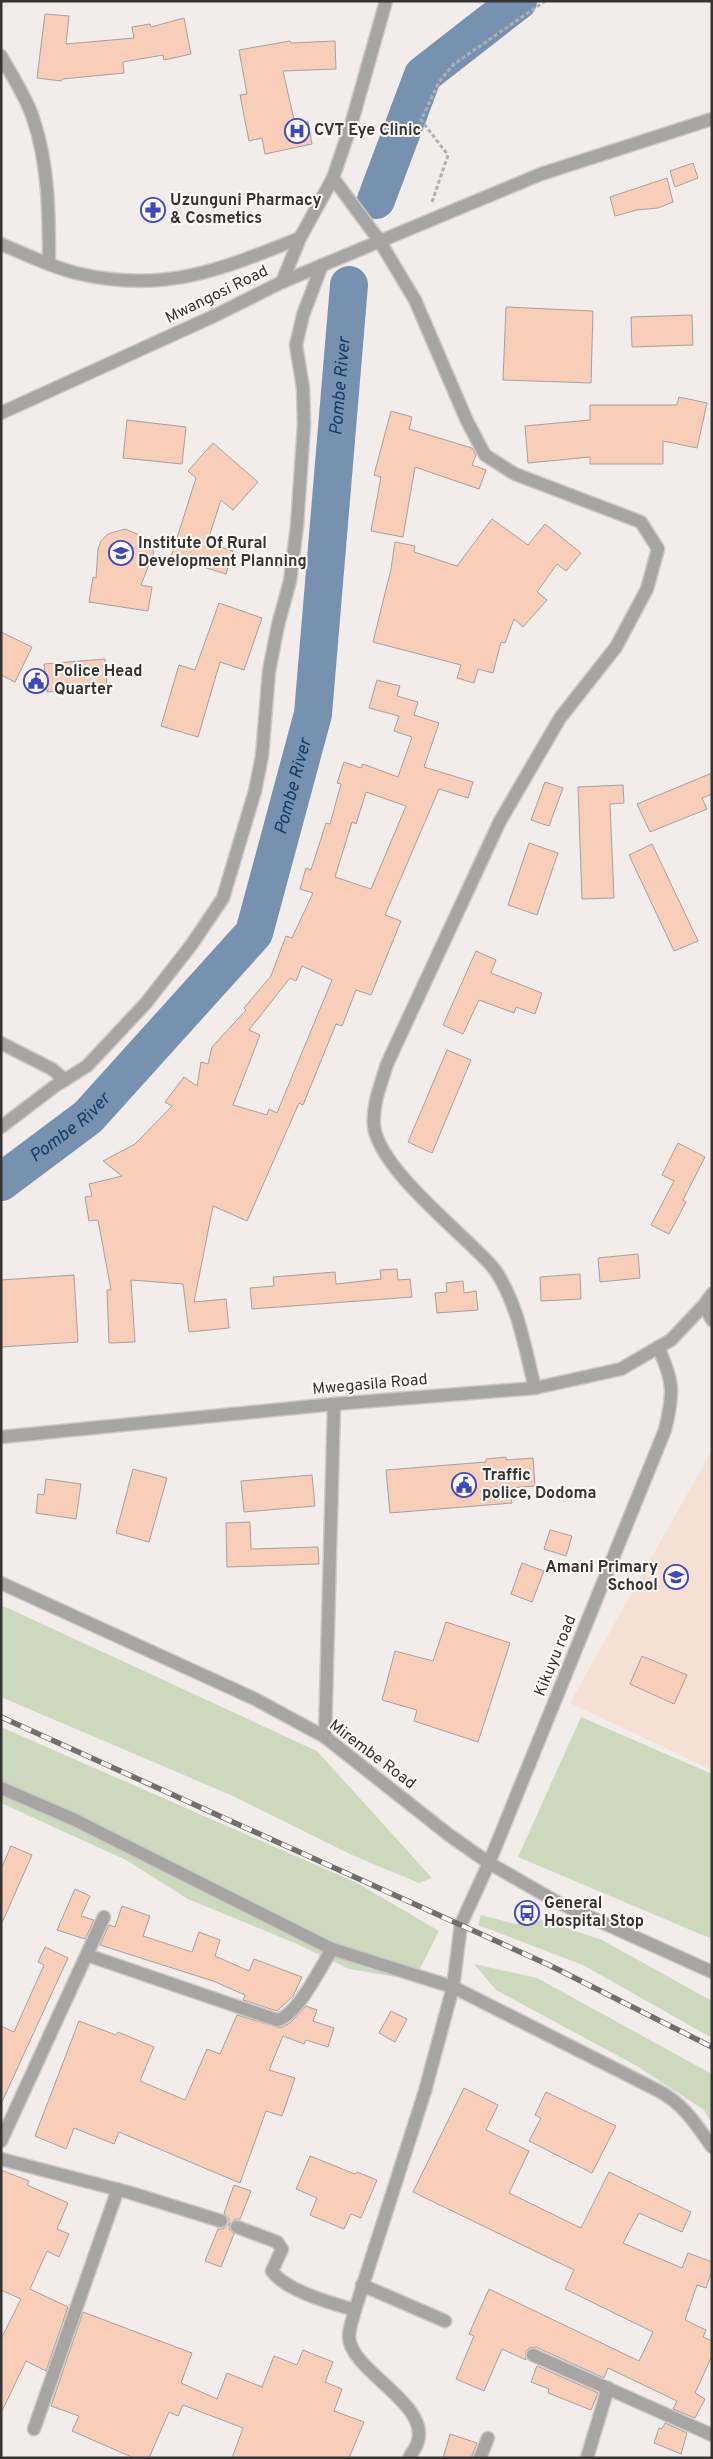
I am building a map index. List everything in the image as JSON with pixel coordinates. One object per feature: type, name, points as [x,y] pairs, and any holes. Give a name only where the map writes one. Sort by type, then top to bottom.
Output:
[{"type":"street","name":"Mwangosi Road","points":[[1,413],[214,316],[282,282],[300,238],[332,178],[351,125],[386,1]]},
{"type":"street","points":[[1,56],[33,117],[41,151],[49,204],[49,263]]},
{"type":"street","points":[[282,282],[541,174],[712,119]]},
{"type":"street","points":[[332,178],[379,240],[415,300],[466,421],[485,455],[515,474],[642,522],[658,549],[647,589],[616,647],[560,718],[500,821],[387,1064],[376,1103],[374,1125],[376,1138],[383,1151],[408,1183],[494,1268],[506,1287],[535,1388]]},
{"type":"street","points":[[1,244],[73,273],[119,282],[151,282],[196,275],[232,265],[300,238]]},
{"type":"street","points":[[1,1127],[87,1066],[146,1003],[192,944],[223,898],[255,791],[262,756],[269,671],[278,625],[290,581],[304,424],[303,388],[296,345],[303,315],[322,265]]},
{"type":"street","points":[[1,1043],[52,1069],[65,1080]]},
{"type":"street","name":"Mwegasila Road","points":[[1,1437],[334,1404],[535,1388],[621,1369],[671,1340],[712,1294]]},
{"type":"street","points":[[704,1305],[712,1320]]},
{"type":"street","name":"Kikuyu road","points":[[409,2458],[418,2443],[417,2424],[408,2407],[356,2355],[349,2337],[355,2310],[425,2092],[453,1988],[461,1924],[489,1863],[665,1430],[672,1402],[672,1385],[658,1347]]},
{"type":"street","points":[[325,1737],[334,1404]]},
{"type":"street","name":"Mirembe Road","points":[[1,1583],[255,1699],[325,1737],[449,1835],[489,1863],[557,1902],[712,1972]]},
{"type":"street","points":[[1,1788],[72,1819],[332,1949],[453,1988],[668,2095],[687,2112],[712,2147]]},
{"type":"street","points":[[1,2142],[104,1917]]},
{"type":"street","points":[[87,1955],[277,2020],[285,2019],[295,2007],[332,1949]]},
{"type":"street","points":[[1,2159],[118,2189],[221,2221]]},
{"type":"street","points":[[34,2429],[118,2189]]},
{"type":"street","points":[[237,2227],[277,2242],[282,2249],[272,2271],[276,2277],[304,2292],[355,2310]]},
{"type":"street","points":[[362,2285],[446,2321]]},
{"type":"street","points":[[534,2355],[712,2435]]},
{"type":"street","points":[[587,2458],[608,2388]]},
{"type":"street","points":[[480,2458],[488,2438]]},
{"type":"path","points":[[425,222],[448,155],[421,120],[439,82],[454,64],[545,1]]},
{"type":"shaded area","name":"Amani Primary School","points":[[712,1450],[712,1770],[570,1703]]},
{"type":"green space","points":[[1,1605],[317,1751],[432,1878],[419,1883],[352,1855],[233,1796],[1,1697]]},
{"type":"green space","points":[[581,1717],[712,1774],[712,1939],[518,1857]]},
{"type":"green space","points":[[1,1727],[357,1883],[439,1931],[414,1980],[349,1969],[297,1944],[188,1899],[126,1860],[1,1803]]},
{"type":"green space","points":[[481,1915],[516,1924],[543,1920],[602,1940],[712,2001],[712,2038],[583,1965],[478,1925]]},
{"type":"green space","points":[[474,1964],[537,1978],[712,2074],[712,2124],[704,2110],[635,2065],[496,1990]]},
{"type":"building","points":[[45,14],[69,16],[66,44],[134,38],[132,27],[150,24],[151,27],[184,18],[191,54],[164,60],[163,55],[123,62],[124,73],[62,79],[61,81],[37,78]]},
{"type":"building","points":[[290,41],[291,43],[335,41],[336,69],[283,71],[295,124],[308,122],[312,144],[265,154],[262,138],[249,141],[240,95],[247,94],[239,50]]},
{"type":"building","points":[[693,163],[698,178],[675,187],[670,171]]},
{"type":"building","points":[[667,178],[673,202],[658,208],[637,210],[615,216],[610,197]]},
{"type":"building","points":[[506,307],[593,311],[591,383],[503,380]]},
{"type":"building","points":[[692,315],[693,345],[632,347],[631,317]]},
{"type":"building","points":[[679,397],[707,403],[697,448],[663,441],[663,464],[590,464],[590,457],[528,463],[525,426],[590,420],[590,405],[677,405]]},
{"type":"building","points":[[391,411],[412,417],[409,429],[472,448],[476,455],[472,465],[486,470],[479,489],[415,467],[403,537],[371,531],[381,477],[374,475]]},
{"type":"building","points":[[127,420],[186,427],[182,464],[123,458]]},
{"type":"building","points":[[213,443],[258,482],[233,510],[221,500],[207,543],[233,551],[226,574],[171,557],[196,478],[188,471]]},
{"type":"building","points":[[492,519],[528,545],[545,524],[581,553],[566,571],[557,564],[537,592],[547,600],[523,627],[514,619],[505,643],[501,642],[493,673],[478,669],[474,683],[457,678],[461,665],[373,642],[391,569],[395,542],[415,546],[414,552],[457,566]]},
{"type":"building","points":[[125,529],[142,536],[154,552],[141,585],[152,587],[148,611],[89,602],[93,577],[96,578],[98,549],[101,541],[108,534]]},
{"type":"building","points":[[219,603],[262,618],[244,670],[220,662],[198,737],[161,726],[179,665],[195,670]]},
{"type":"building","points":[[1,632],[32,647],[15,682],[1,675]]},
{"type":"building","points":[[105,659],[107,687],[47,692],[44,664]]},
{"type":"building","points":[[377,680],[400,686],[397,696],[418,702],[414,715],[439,723],[424,767],[473,782],[468,798],[439,789],[385,915],[401,921],[371,995],[356,990],[342,1026],[336,1024],[303,1105],[299,1103],[247,1221],[213,1206],[194,1302],[226,1299],[229,1328],[189,1332],[183,1284],[131,1280],[135,1342],[109,1343],[107,1290],[111,1290],[98,1220],[89,1221],[85,1197],[92,1196],[89,1184],[122,1176],[103,1161],[135,1144],[172,1106],[165,1102],[184,1077],[197,1086],[201,1062],[208,1064],[212,1047],[246,1010],[244,1008],[271,976],[286,936],[292,938],[313,893],[300,889],[306,868],[311,870],[326,823],[330,824],[341,784],[337,783],[344,762],[361,768],[363,764],[398,777],[412,737],[394,731],[399,716],[369,708]],"holes":[[[366,792],[406,806],[371,889],[335,877],[352,822],[356,824]],[[302,966],[332,980],[277,1113],[269,1109],[267,1115],[233,1105],[260,1035],[249,1030],[290,978],[296,981]]]},
{"type":"building","points":[[712,773],[712,794],[702,798],[707,809],[650,832],[637,804]]},
{"type":"building","points":[[545,782],[563,788],[549,826],[531,820]]},
{"type":"building","points":[[623,785],[624,803],[610,804],[614,898],[582,899],[578,787]]},
{"type":"building","points":[[529,843],[558,853],[537,915],[508,905]]},
{"type":"building","points":[[652,844],[698,941],[674,951],[629,855]]},
{"type":"building","points":[[476,951],[496,960],[491,973],[542,993],[535,1014],[516,1007],[514,1013],[479,1000],[463,1034],[443,1025]]},
{"type":"building","points":[[447,1050],[471,1060],[432,1153],[408,1142]]},
{"type":"building","points":[[678,1143],[705,1157],[683,1200],[686,1202],[669,1234],[651,1225],[674,1181],[662,1175]]},
{"type":"building","points":[[638,1254],[640,1278],[600,1282],[598,1258]]},
{"type":"building","points":[[397,1269],[398,1280],[410,1279],[412,1297],[252,1309],[250,1288],[274,1286],[273,1277],[335,1272],[336,1284],[381,1279],[380,1270]]},
{"type":"building","points":[[580,1274],[581,1299],[541,1301],[540,1277]]},
{"type":"building","points":[[74,1275],[78,1342],[1,1347],[1,1280]]},
{"type":"building","points":[[463,1281],[464,1293],[476,1291],[478,1310],[437,1313],[435,1293],[447,1292],[446,1283]]},
{"type":"building","points":[[506,1457],[506,1460],[533,1458],[535,1486],[510,1488],[512,1503],[390,1513],[386,1470],[486,1462],[486,1459]]},
{"type":"building","points":[[133,1469],[167,1478],[149,1542],[116,1533]]},
{"type":"building","points":[[312,1475],[315,1506],[244,1512],[241,1481]]},
{"type":"building","points":[[46,1479],[81,1484],[76,1519],[36,1513],[38,1494],[44,1495]]},
{"type":"building","points":[[250,1522],[251,1549],[318,1547],[319,1564],[227,1567],[226,1523]]},
{"type":"building","points":[[550,1530],[572,1536],[566,1556],[544,1549]]},
{"type":"building","points":[[522,1563],[544,1571],[532,1602],[511,1594]]},
{"type":"building","points":[[446,1622],[510,1643],[478,1742],[414,1721],[417,1710],[382,1700],[395,1651],[433,1661]]},
{"type":"building","points":[[642,1656],[687,1675],[674,1704],[630,1684]]},
{"type":"building","points":[[11,1846],[32,1855],[1,1925],[1,1869]]},
{"type":"building","points":[[75,1889],[90,1896],[81,1916],[94,1920],[85,1939],[57,1930]]},
{"type":"building","points":[[122,1906],[150,1916],[143,1936],[192,1952],[199,1932],[220,1940],[215,1956],[249,1971],[254,1959],[302,1977],[293,1996],[277,2011],[243,2000],[245,1995],[213,1981],[100,1945],[109,1925],[115,1927]]},
{"type":"building","points":[[45,1947],[68,1958],[1,2104],[1,2026],[14,2032],[44,1965],[38,1962]]},
{"type":"building","points":[[306,2006],[317,2010],[313,2021],[334,2028],[328,2047],[306,2040],[304,2044],[283,2036],[269,2070],[295,2078],[282,2116],[266,2111],[240,2183],[119,2132],[114,2144],[74,2128],[66,2149],[35,2136],[79,2021],[116,2035],[118,2032],[154,2047],[140,2081],[185,2100],[207,2049],[220,2054],[237,2015],[280,2028],[290,2023]]},
{"type":"building","points":[[391,2011],[407,2019],[395,2042],[379,2033]]},
{"type":"building","points":[[464,2088],[498,2105],[486,2130],[529,2151],[509,2193],[581,2228],[609,2172],[691,2212],[682,2232],[639,2213],[623,2243],[682,2268],[688,2253],[712,2262],[712,2271],[706,2288],[697,2285],[685,2320],[706,2330],[703,2337],[712,2341],[712,2356],[695,2393],[705,2399],[695,2418],[673,2409],[677,2401],[608,2368],[604,2378],[536,2347],[529,2348],[526,2351],[526,2360],[502,2349],[484,2391],[456,2379],[474,2336],[469,2334],[489,2289],[639,2361],[653,2332],[565,2289],[574,2270],[413,2192]]},
{"type":"building","points":[[546,2092],[616,2126],[592,2173],[529,2141],[541,2118],[535,2115]]},
{"type":"building","points":[[310,2156],[355,2174],[357,2172],[377,2180],[361,2218],[351,2214],[344,2229],[310,2215],[317,2198],[296,2189]]},
{"type":"building","points":[[1,2170],[29,2181],[27,2185],[68,2203],[57,2229],[69,2234],[59,2257],[47,2251],[30,2289],[68,2307],[46,2371],[26,2361],[1,2413],[1,2339],[21,2299],[1,2290]]},
{"type":"building","points":[[234,2185],[251,2191],[240,2219],[235,2219],[230,2224],[229,2229],[234,2234],[221,2267],[205,2261],[218,2229],[223,2229],[229,2224],[229,2219],[224,2213]]},
{"type":"building","points":[[83,2312],[192,2353],[181,2383],[217,2399],[227,2373],[262,2387],[274,2356],[297,2365],[303,2350],[333,2362],[325,2382],[342,2389],[334,2411],[364,2422],[349,2458],[232,2458],[243,2428],[183,2405],[178,2416],[169,2412],[149,2458],[134,2458],[72,2431],[79,2416],[51,2406]]},
{"type":"building","points":[[537,2366],[598,2393],[591,2410],[548,2393],[549,2389],[531,2382]]},
{"type":"building","points":[[665,2423],[687,2433],[681,2454],[654,2443],[659,2428],[662,2429]]},
{"type":"building","points":[[450,2434],[477,2443],[471,2458],[443,2458]]},
{"type":"waterway","name":"Pombe River","points":[[376,200],[423,75],[518,1]]},
{"type":"waterway","name":"Pombe River","points":[[1,1182],[88,1117],[254,933],[313,714],[349,285]]},
{"type":"railway","points":[[1,1717],[549,1965],[712,2047]]},
{"type":"place","name":"CVT Eye Clinic","points":[[297,131]]},
{"type":"place","name":"Uzunguni Pharmacy & Cosmetics","points":[[153,210]]},
{"type":"place","name":"Institute Of Rural Development Planning","points":[[121,553]]},
{"type":"place","name":"Police Head Quarter","points":[[36,681]]},
{"type":"place","name":"Traffic police, Dodoma","points":[[464,1485]]},
{"type":"place","name":"Amani Primary School","points":[[676,1577]]},
{"type":"place","name":"General Hospital Stop","points":[[527,1913]]}]
